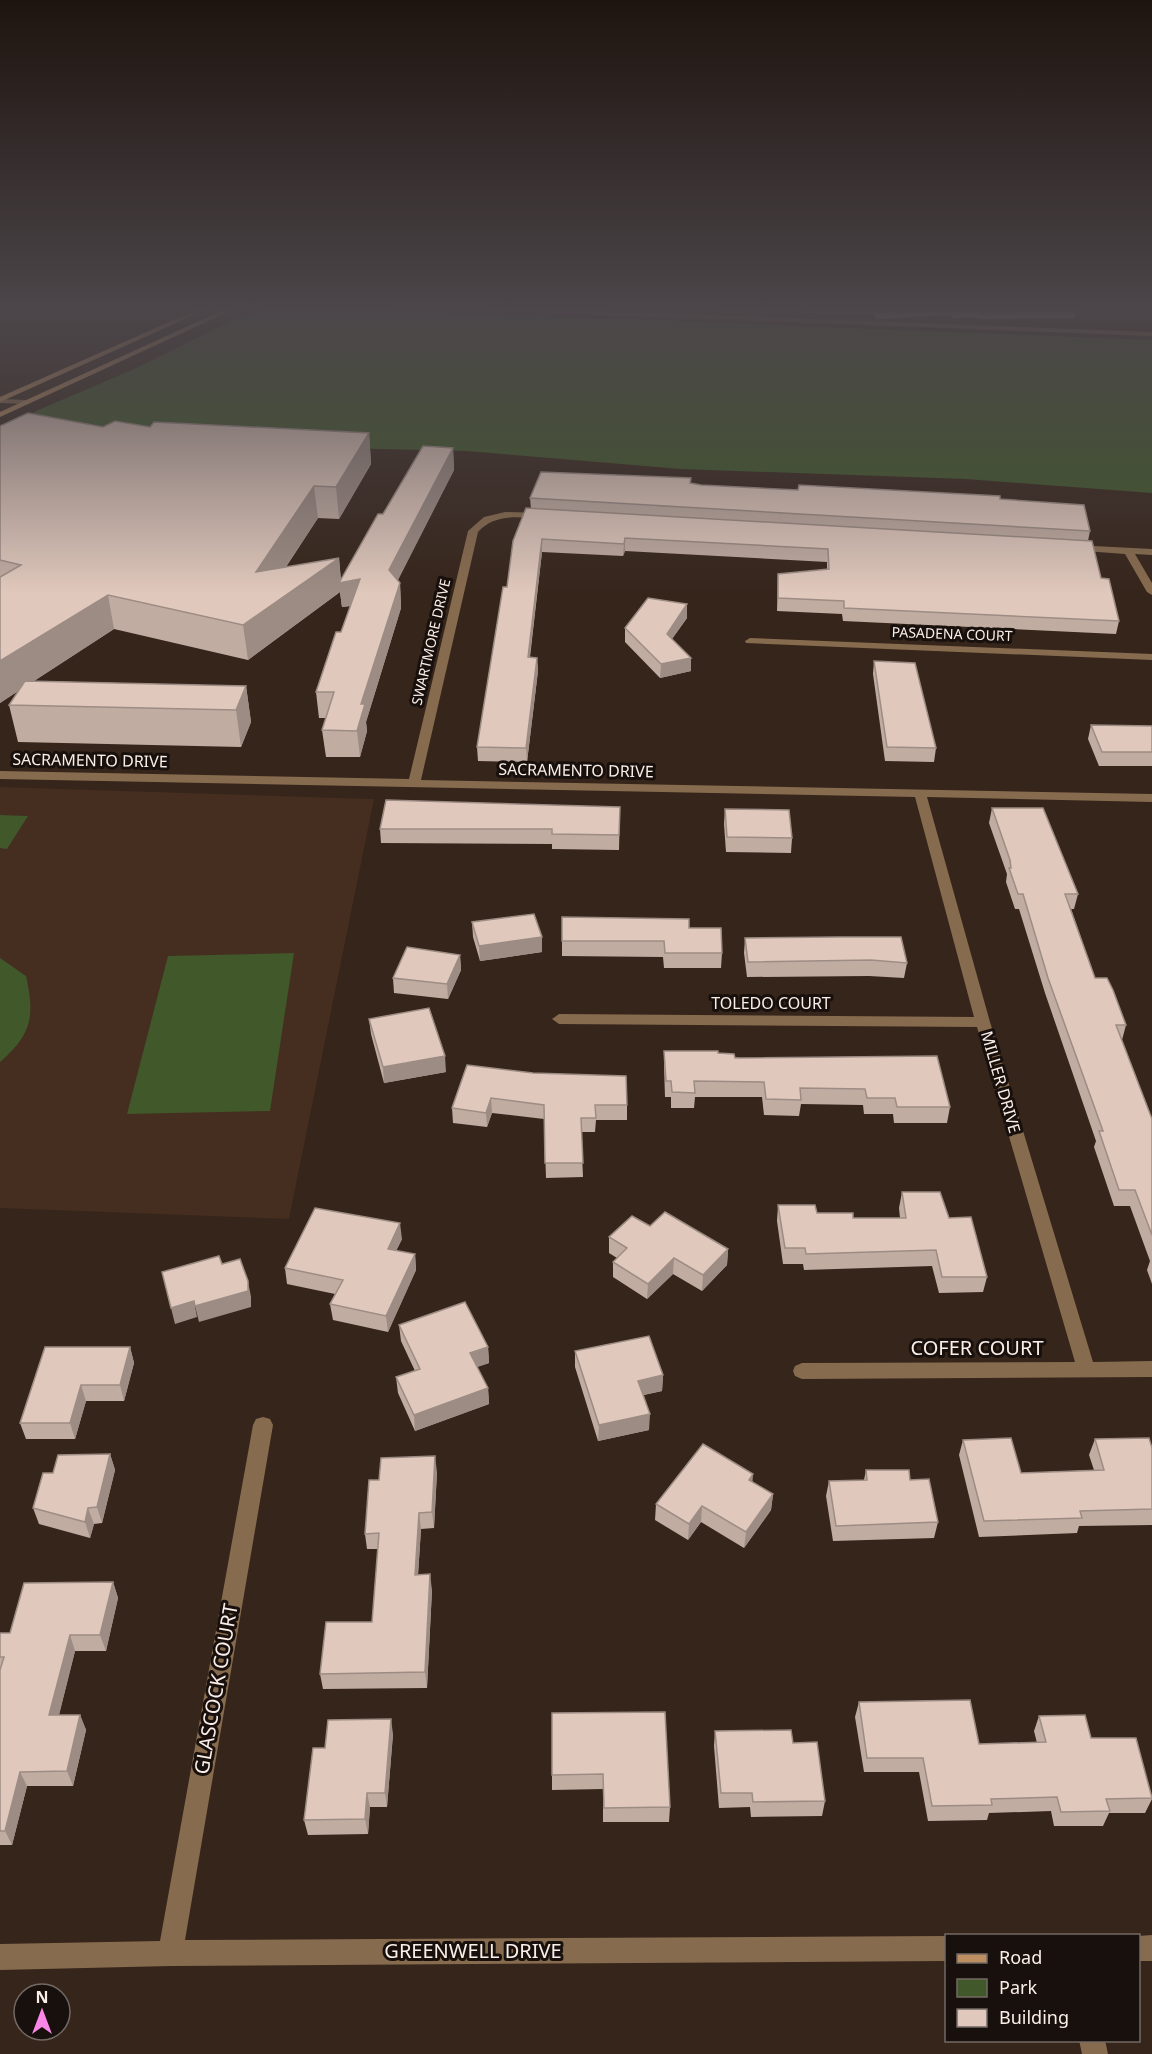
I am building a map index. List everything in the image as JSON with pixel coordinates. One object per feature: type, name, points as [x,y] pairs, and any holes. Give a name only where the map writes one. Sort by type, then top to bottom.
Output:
[{"type":"main road","points":[[0,414],[27,402]]},
{"type":"street","name":"SWARTMORE DRIVE","points":[[414,784],[468,548],[479,523],[492,517],[559,517]]},
{"type":"street","points":[[1069,547],[1152,552]]},
{"type":"street","points":[[1128,551],[1152,592]]},
{"type":"street","name":"PASADENA COURT","points":[[750,641],[1152,657]]},
{"type":"street","name":"SACRAMENTO DRIVE","points":[[0,775],[1152,798]]},
{"type":"street","name":"MILLER DRIVE","points":[[920,793],[983,1022],[1086,1369]]},
{"type":"street","name":"TOLEDO COURT","points":[[559,1019],[983,1022]]},
{"type":"street","name":"COFER COURT","points":[[802,1371],[1152,1369]]},
{"type":"street","name":"GLASCOCK COURT","points":[[170,1953],[263,1425]]},
{"type":"street","name":"GREENWELL DRIVE","points":[[0,1957],[170,1953],[945,1949]]},
{"type":"shaded area","points":[[0,787],[374,799],[289,1219],[0,1208]]},
{"type":"green space","points":[[57,402],[1152,402],[1152,493],[966,479],[681,469],[467,451],[257,446],[25,421],[36,411]]},
{"type":"green space","points":[[0,815],[28,816],[7,849],[0,848]]},
{"type":"green space","points":[[294,953],[270,1111],[127,1114],[168,956]]},
{"type":"green space","points":[[0,958],[26,976],[30,1014],[25,1033],[19,1043],[0,1062]]},
{"type":"building","points":[[28,413],[103,427],[115,421],[150,427],[154,422],[369,433],[336,487],[314,486],[256,572],[339,558],[243,625],[108,595],[0,661],[0,577],[21,565],[0,560],[0,426]]},
{"type":"building","points":[[423,446],[453,448],[389,570],[400,583],[361,704],[365,704],[357,731],[322,730],[334,692],[316,692],[336,632],[341,632],[360,579],[339,583],[378,514],[383,514]]},
{"type":"building","points":[[541,472],[691,478],[690,483],[701,485],[798,490],[799,485],[1000,496],[1000,499],[1084,505],[1090,531],[530,498]]},
{"type":"building","points":[[526,508],[1092,541],[1101,578],[1109,579],[1119,621],[844,608],[844,601],[778,598],[778,574],[829,569],[828,549],[625,538],[624,544],[542,539],[528,657],[537,658],[526,748],[477,747],[503,587],[507,587],[513,541]]},
{"type":"building","points":[[648,598],[687,604],[667,634],[691,658],[661,664],[625,628]]},
{"type":"building","points":[[874,661],[915,663],[936,748],[887,747]]},
{"type":"building","points":[[25,681],[246,686],[236,710],[9,705]]},
{"type":"building","points":[[1091,725],[1152,726],[1152,752],[1102,752]]},
{"type":"building","points":[[386,800],[620,807],[619,835],[552,834],[552,829],[380,829]]},
{"type":"building","points":[[992,808],[1043,808],[1078,894],[1065,894],[1095,978],[1107,978],[1113,990],[1126,1025],[1116,1025],[1152,1119],[1152,1235],[1135,1190],[1119,1190],[1099,1131],[1103,1131],[1048,978],[1023,894],[1018,894],[1009,868],[1011,868],[1010,860]]},
{"type":"building","points":[[725,809],[789,810],[792,838],[727,837]]},
{"type":"building","points":[[534,914],[542,937],[479,946],[472,922]]},
{"type":"building","points":[[562,917],[689,919],[689,928],[721,928],[722,953],[665,953],[664,941],[562,941]]},
{"type":"building","points":[[901,937],[907,963],[871,960],[748,962],[745,938]]},
{"type":"building","points":[[407,947],[460,955],[447,984],[393,978]]},
{"type":"building","points":[[429,1008],[445,1056],[383,1067],[369,1019]]},
{"type":"building","points":[[664,1051],[718,1051],[718,1053],[734,1054],[735,1058],[937,1056],[950,1107],[897,1107],[895,1098],[867,1098],[865,1089],[800,1088],[801,1100],[766,1099],[764,1082],[694,1081],[695,1093],[672,1092],[671,1081],[666,1081]]},
{"type":"building","points":[[467,1065],[533,1073],[626,1076],[627,1105],[595,1105],[596,1118],[581,1118],[583,1163],[545,1163],[544,1105],[491,1098],[486,1113],[452,1108]]},
{"type":"building","points":[[902,1192],[940,1192],[949,1218],[971,1217],[987,1277],[942,1277],[936,1250],[806,1254],[805,1248],[785,1248],[778,1205],[815,1205],[817,1213],[853,1213],[853,1218],[906,1218]]},
{"type":"building","points":[[315,1208],[400,1223],[388,1249],[415,1254],[386,1316],[330,1304],[343,1280],[285,1268]]},
{"type":"building","points":[[665,1212],[728,1249],[703,1275],[674,1258],[648,1284],[613,1262],[627,1248],[609,1237],[632,1216],[650,1226]]},
{"type":"building","points":[[219,1256],[222,1264],[240,1259],[248,1281],[248,1291],[195,1306],[194,1301],[171,1308],[162,1272]]},
{"type":"building","points":[[465,1302],[488,1347],[470,1353],[488,1388],[414,1415],[396,1377],[420,1369],[399,1325]]},
{"type":"building","points":[[649,1336],[663,1375],[638,1381],[650,1414],[599,1425],[575,1351]]},
{"type":"building","points":[[45,1347],[130,1347],[120,1385],[81,1385],[70,1423],[20,1423]]},
{"type":"building","points":[[1011,1438],[1021,1473],[1104,1470],[1095,1439],[1149,1438],[1152,1448],[1152,1509],[1080,1511],[1082,1518],[984,1521],[963,1440]]},
{"type":"building","points":[[703,1444],[753,1474],[749,1480],[773,1494],[746,1532],[702,1506],[689,1524],[656,1504]]},
{"type":"building","points":[[110,1454],[97,1507],[88,1508],[85,1522],[33,1508],[43,1473],[53,1473],[58,1455]]},
{"type":"building","points":[[435,1456],[432,1512],[419,1513],[415,1575],[430,1574],[425,1672],[320,1674],[326,1622],[372,1622],[379,1533],[365,1534],[369,1480],[379,1480],[381,1458]]},
{"type":"building","points":[[866,1470],[909,1470],[910,1480],[929,1479],[938,1522],[836,1526],[829,1481],[867,1480]]},
{"type":"building","points":[[113,1582],[100,1635],[70,1635],[49,1715],[80,1715],[67,1771],[20,1772],[5,1831],[0,1831],[0,1670],[4,1657],[0,1657],[0,1633],[10,1633],[24,1583]]},
{"type":"building","points":[[970,1700],[979,1744],[1046,1742],[1039,1716],[1085,1715],[1091,1738],[1136,1738],[1152,1798],[1106,1799],[1110,1811],[1061,1812],[1057,1797],[991,1799],[992,1805],[932,1806],[923,1758],[867,1758],[859,1702]]},
{"type":"building","points":[[665,1712],[670,1807],[604,1808],[603,1774],[552,1775],[552,1713]]},
{"type":"building","points":[[391,1719],[385,1793],[367,1793],[365,1819],[304,1820],[313,1748],[325,1748],[328,1720]]},
{"type":"building","points":[[791,1730],[793,1743],[817,1742],[825,1801],[753,1802],[752,1793],[721,1793],[715,1731]]}]
